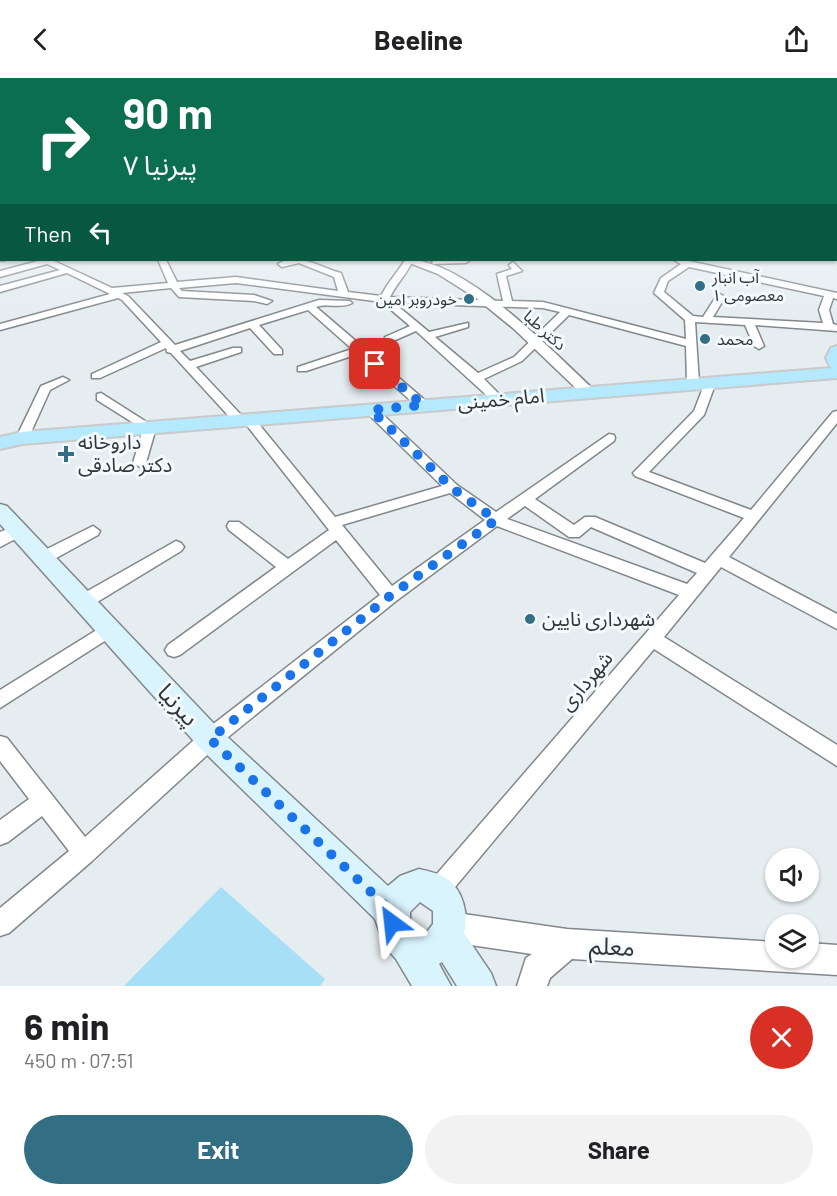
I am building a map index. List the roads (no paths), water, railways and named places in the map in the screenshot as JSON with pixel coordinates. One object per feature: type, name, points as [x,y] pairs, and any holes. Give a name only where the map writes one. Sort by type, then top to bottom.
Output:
[{"type":"main road","points":[[837,351],[834,357],[837,365]]},
{"type":"main road","name":"امام خمینی","points":[[0,443],[22,438],[837,372]]},
{"type":"main road","name":"امام خمینی","points":[[0,436],[22,438]]},
{"type":"main road","name":"پیرنیا","points":[[6,527],[43,558],[210,739],[393,913]]},
{"type":"main road","points":[[433,986],[409,948],[395,933],[393,913],[402,894],[419,885],[428,886],[437,891],[449,907],[448,932],[478,986]]},
{"type":"main road","points":[[409,948],[419,951],[429,950],[439,945],[448,932]]},
{"type":"street","points":[[0,274],[44,261]]},
{"type":"street","points":[[49,261],[124,298],[187,366],[244,421],[335,527],[390,596]]},
{"type":"street","points":[[163,261],[167,265],[172,285],[179,294],[254,298],[267,301]]},
{"type":"street","points":[[282,264],[296,261]]},
{"type":"street","points":[[303,261],[319,266],[330,275],[338,275],[344,294]]},
{"type":"street","points":[[387,302],[394,279],[400,276],[408,261]]},
{"type":"street","name":"دکتر طبا","points":[[413,261],[443,267],[535,342],[587,392]]},
{"type":"street","name":"دکتر طبا","points":[[426,261],[461,273],[484,300]]},
{"type":"street","points":[[443,267],[463,261]]},
{"type":"street","points":[[461,273],[466,261]]},
{"type":"street","points":[[683,262],[833,295],[824,310],[824,316],[833,327],[690,320],[659,293],[664,280],[683,262]]},
{"type":"street","points":[[508,304],[501,274],[518,271],[513,265]]},
{"type":"street","points":[[0,289],[66,271]]},
{"type":"street","points":[[0,327],[114,293],[172,285],[236,280],[333,292],[387,302],[477,378],[498,399]]},
{"type":"street","points":[[322,302],[333,292]]},
{"type":"street","points":[[706,320],[720,297]]},
{"type":"street","points":[[96,376],[169,347],[322,302],[484,300],[508,304],[543,305],[691,344]]},
{"type":"street","points":[[309,306],[423,405]]},
{"type":"street","points":[[477,378],[518,359],[566,312]]},
{"type":"street","points":[[690,320],[691,344],[701,383],[700,412],[640,473],[753,516]]},
{"type":"street","points":[[749,322],[759,346]]},
{"type":"street","points":[[252,324],[278,352]]},
{"type":"street","points":[[428,336],[464,325]]},
{"type":"street","points":[[389,339],[417,327]]},
{"type":"street","points":[[187,366],[237,350]]},
{"type":"street","points":[[302,369],[360,350]]},
{"type":"street","points":[[22,438],[45,388],[63,380]]},
{"type":"street","points":[[101,397],[150,428],[140,463]]},
{"type":"street","points":[[371,410],[452,488],[496,520],[690,592]]},
{"type":"street","name":"شهرداری","points":[[437,891],[652,639],[837,415]]},
{"type":"street","points":[[0,924],[84,853],[210,739],[390,596],[609,438]]},
{"type":"street","points":[[174,650],[287,567],[335,527],[452,488]]},
{"type":"street","points":[[524,498],[573,533],[590,521],[713,564],[837,622]]},
{"type":"street","points":[[234,526],[287,567]]},
{"type":"street","points":[[43,558],[93,531]]},
{"type":"street","points":[[83,602],[176,547]]},
{"type":"street","points":[[0,700],[108,630]]},
{"type":"street","points":[[652,639],[837,756]]},
{"type":"street","points":[[0,745],[84,853]]},
{"type":"street","points":[[0,834],[44,801]]},
{"type":"street","name":"معلم","points":[[448,932],[567,944],[765,956]]},
{"type":"street","points":[[532,986],[537,969],[567,944]]},
{"type":"street","points":[[819,959],[837,960]]},
{"type":"place","name":"آب انبار معصومی ۱","points":[[700,286]]},
{"type":"place","name":"خودروبر امین","points":[[469,299]]},
{"type":"place","name":"محمد","points":[[705,339]]},
{"type":"place","name":"داروخانه دکتر صادقی","points":[[66,454]]},
{"type":"place","name":"شهرداری نایین","points":[[530,619]]}]
